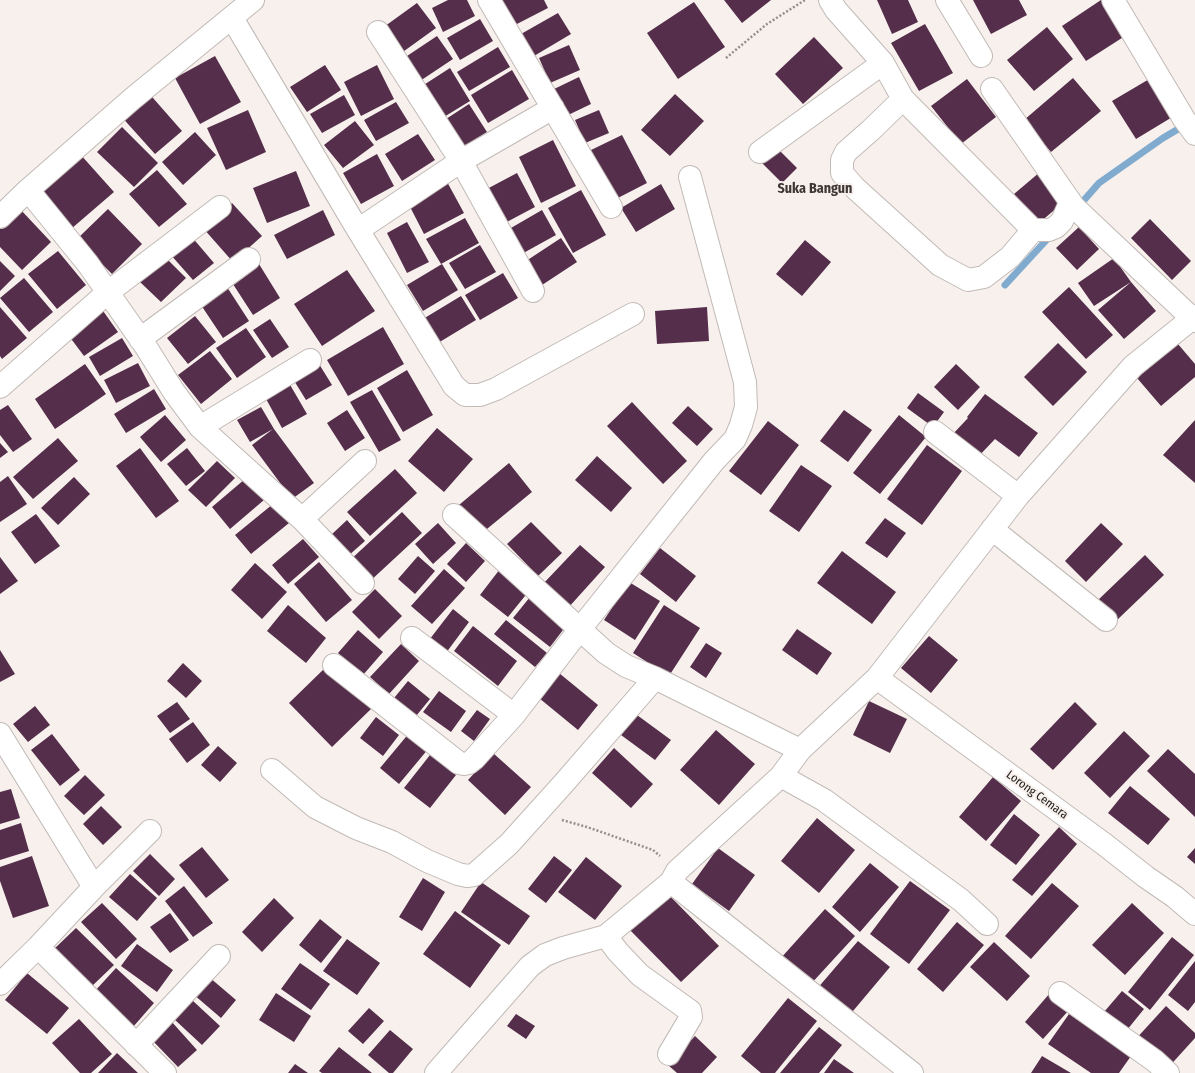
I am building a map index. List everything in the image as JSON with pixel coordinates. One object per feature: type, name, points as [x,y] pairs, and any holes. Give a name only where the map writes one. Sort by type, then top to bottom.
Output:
[{"type":"street","points":[[0,217],[28,190],[132,99],[253,0]]},
{"type":"street","points":[[489,0],[611,207]]},
{"type":"street","points":[[830,0],[836,10],[883,63],[903,98],[1033,230],[1050,230],[1056,227],[1075,208]]},
{"type":"street","points":[[947,0],[981,56]]},
{"type":"street","points":[[1113,0],[1189,127]]},
{"type":"street","points":[[232,18],[358,230],[454,386],[465,395],[480,395],[496,389],[633,314]]},
{"type":"street","points":[[378,32],[460,161],[533,291]]},
{"type":"street","points":[[760,152],[883,63]]},
{"type":"street","points":[[439,1072],[530,966],[545,955],[563,948],[606,936],[674,876],[781,776],[800,750],[877,678],[1018,496],[1133,366],[1194,319],[1075,208],[992,89]]},
{"type":"street","points":[[903,98],[872,130],[846,152],[842,160],[842,173],[855,188],[940,265],[968,280],[984,277],[1010,257],[1033,230]]},
{"type":"street","points":[[358,230],[460,161],[553,108]]},
{"type":"street","points":[[334,665],[459,763],[469,763],[514,715],[580,629],[714,461],[735,439],[746,407],[745,382],[690,177]]},
{"type":"street","points":[[28,190],[88,264],[140,339],[174,392],[200,427],[302,519],[363,583]]},
{"type":"street","points":[[0,387],[107,293],[220,206]]},
{"type":"street","points":[[140,339],[249,259]]},
{"type":"street","points":[[200,427],[310,360]]},
{"type":"street","points":[[935,432],[1018,496]]},
{"type":"street","points":[[302,519],[365,461]]},
{"type":"street","points":[[454,515],[606,653],[626,666],[655,678],[800,750]]},
{"type":"street","points":[[992,529],[1106,620]]},
{"type":"street","points":[[412,638],[514,715]]},
{"type":"street","points":[[272,770],[314,807],[356,828],[392,842],[427,861],[458,874],[467,876],[474,875],[509,844],[537,814],[655,678]]},
{"type":"street","name":"Lorong Cemara","points":[[877,678],[1104,844],[1146,877],[1175,897],[1195,914]]},
{"type":"street","points":[[0,734],[94,887]]},
{"type":"street","points":[[781,776],[824,800],[961,900],[987,924]]},
{"type":"street","points":[[0,984],[38,947],[94,887],[150,831]]},
{"type":"street","points":[[674,876],[912,1073]]},
{"type":"street","points":[[606,936],[618,952],[640,975],[690,1011],[691,1017],[669,1054]]},
{"type":"street","points":[[38,947],[164,1073]]},
{"type":"street","points":[[136,1045],[219,956]]},
{"type":"street","points":[[1060,993],[1155,1061],[1168,1073]]},
{"type":"path","points":[[726,58],[767,24],[805,0]]},
{"type":"path","points":[[537,814],[587,827],[653,850],[674,876]]},
{"type":"building","points":[[448,0],[467,0],[475,16],[443,32],[432,8]]},
{"type":"building","points":[[499,0],[544,0],[548,8],[513,26]]},
{"type":"building","points":[[724,0],[771,0],[742,23]]},
{"type":"building","points":[[877,0],[908,0],[918,22],[892,34]]},
{"type":"building","points":[[973,0],[1019,0],[1027,15],[991,34]]},
{"type":"building","points":[[1101,0],[1125,36],[1086,61],[1062,26]]},
{"type":"building","points":[[694,2],[725,47],[678,79],[647,33]]},
{"type":"building","points":[[417,3],[436,28],[400,54],[381,29]]},
{"type":"building","points":[[558,13],[571,34],[534,56],[521,34]]},
{"type":"building","points":[[480,19],[493,41],[460,60],[447,38]]},
{"type":"building","points":[[925,24],[953,73],[919,91],[891,43]]},
{"type":"building","points":[[1047,27],[1073,59],[1034,91],[1007,60]]},
{"type":"building","points":[[437,36],[453,59],[417,83],[401,60]]},
{"type":"building","points":[[814,37],[843,68],[803,104],[775,74]]},
{"type":"building","points":[[569,45],[580,70],[550,83],[539,58]]},
{"type":"building","points":[[498,47],[510,67],[469,91],[457,72]]},
{"type":"building","points":[[215,56],[241,102],[200,124],[175,78]]},
{"type":"building","points":[[325,65],[341,90],[307,112],[290,87]]},
{"type":"building","points":[[377,65],[394,99],[361,116],[344,82]]},
{"type":"building","points":[[450,68],[470,101],[439,120],[419,88]]},
{"type":"building","points":[[512,70],[529,99],[488,123],[471,95]]},
{"type":"building","points":[[579,77],[591,104],[564,117],[552,90]]},
{"type":"building","points":[[1073,78],[1101,111],[1051,152],[1024,120]]},
{"type":"building","points":[[1151,78],[1174,116],[1136,139],[1112,101]]},
{"type":"building","points":[[967,79],[996,117],[961,144],[931,106]]},
{"type":"building","points":[[146,90],[182,131],[155,154],[119,114]]},
{"type":"building","points":[[675,94],[704,121],[670,156],[641,130]]},
{"type":"building","points":[[344,95],[355,115],[322,133],[310,114]]},
{"type":"building","points":[[396,102],[409,123],[376,141],[364,120]]},
{"type":"building","points":[[469,104],[487,132],[460,149],[443,121]]},
{"type":"building","points":[[248,110],[266,152],[226,170],[207,128]]},
{"type":"building","points":[[599,110],[609,133],[585,143],[575,120]]},
{"type":"building","points":[[355,121],[374,145],[343,168],[324,145]]},
{"type":"building","points":[[122,127],[158,163],[134,187],[97,152]]},
{"type":"building","points":[[195,132],[216,155],[183,185],[162,162]]},
{"type":"building","points":[[418,134],[435,160],[402,181],[385,154]]},
{"type":"building","points":[[622,135],[647,183],[614,200],[589,151]]},
{"type":"building","points":[[553,140],[576,186],[541,203],[519,157]]},
{"type":"building","points":[[774,145],[797,168],[782,183],[759,160]]},
{"type":"building","points":[[80,154],[114,192],[71,229],[38,191]]},
{"type":"building","points":[[377,154],[394,186],[361,204],[343,173]]},
{"type":"building","points":[[157,170],[187,204],[159,227],[129,194]]},
{"type":"building","points":[[296,171],[310,206],[267,223],[253,188]]},
{"type":"building","points":[[1040,172],[1065,201],[1039,223],[1014,194]]},
{"type":"building","points":[[517,173],[535,207],[503,224],[485,190]]},
{"type":"building","points":[[446,180],[464,213],[424,234],[407,201]]},
{"type":"building","points":[[661,184],[675,209],[636,232],[621,208]]},
{"type":"building","points":[[581,190],[606,235],[573,253],[548,208]]},
{"type":"building","points":[[232,203],[262,236],[233,262],[203,228]]},
{"type":"building","points":[[20,209],[51,242],[22,270],[0,247],[0,228]]},
{"type":"building","points":[[108,209],[142,244],[112,274],[77,239]]},
{"type":"building","points":[[323,210],[335,235],[287,259],[274,235]]},
{"type":"building","points":[[542,210],[556,235],[518,256],[504,232]]},
{"type":"building","points":[[465,218],[479,243],[441,264],[426,239]]},
{"type":"building","points":[[1150,219],[1191,261],[1172,280],[1131,238]]},
{"type":"building","points":[[407,222],[429,262],[407,273],[387,233]]},
{"type":"building","points":[[1079,227],[1099,249],[1077,270],[1056,248]]},
{"type":"building","points":[[191,236],[214,263],[193,280],[170,254]]},
{"type":"building","points":[[561,238],[577,262],[539,287],[523,263]]},
{"type":"building","points":[[805,240],[831,262],[802,296],[776,274]]},
{"type":"building","points":[[480,245],[496,272],[465,289],[449,263]]},
{"type":"building","points":[[58,251],[86,285],[57,309],[28,274]]},
{"type":"building","points":[[165,257],[186,278],[161,302],[140,282]]},
{"type":"building","points":[[1114,258],[1131,282],[1094,306],[1078,283]]},
{"type":"building","points":[[0,261],[15,276],[0,291]]},
{"type":"building","points":[[259,264],[280,298],[253,315],[231,281]]},
{"type":"building","points":[[442,264],[458,290],[423,311],[407,285]]},
{"type":"building","points":[[347,270],[375,311],[322,346],[294,304]]},
{"type":"building","points":[[503,273],[518,298],[480,320],[465,295]]},
{"type":"building","points":[[24,278],[53,312],[29,332],[0,298]]},
{"type":"building","points":[[1131,282],[1156,311],[1124,339],[1098,310]]},
{"type":"building","points":[[227,287],[249,321],[223,338],[201,305]]},
{"type":"building","points":[[1069,287],[1113,335],[1086,359],[1042,312]]},
{"type":"building","points":[[461,296],[476,320],[438,343],[423,319]]},
{"type":"building","points":[[0,307],[27,338],[2,359],[0,356]]},
{"type":"building","points":[[707,307],[709,341],[657,344],[655,311]]},
{"type":"building","points":[[101,308],[118,332],[84,356],[66,332]]},
{"type":"building","points":[[195,316],[216,342],[188,364],[167,338]]},
{"type":"building","points":[[270,319],[289,347],[272,358],[253,330]]},
{"type":"building","points":[[383,327],[404,364],[348,396],[327,360]]},
{"type":"building","points":[[246,328],[266,357],[237,378],[216,348]]},
{"type":"building","points":[[122,338],[133,356],[100,376],[89,357]]},
{"type":"building","points":[[1058,343],[1087,372],[1053,406],[1024,377]]},
{"type":"building","points":[[1178,344],[1195,364],[1195,377],[1161,406],[1137,378]]},
{"type":"building","points":[[210,351],[232,379],[201,404],[178,375]]},
{"type":"building","points":[[138,363],[150,386],[116,403],[104,380]]},
{"type":"building","points":[[85,364],[106,394],[55,429],[35,399]]},
{"type":"building","points":[[319,364],[332,385],[306,400],[293,379]]},
{"type":"building","points":[[956,364],[980,387],[958,410],[934,387]]},
{"type":"building","points":[[407,370],[433,415],[403,432],[377,388]]},
{"type":"building","points":[[289,383],[307,414],[282,428],[265,397]]},
{"type":"building","points":[[154,389],[166,409],[126,433],[114,414]]},
{"type":"building","points":[[372,390],[401,440],[379,452],[350,402]]},
{"type":"building","points":[[918,393],[944,412],[933,427],[907,408]]},
{"type":"building","points":[[985,394],[1038,433],[1019,457],[995,439],[977,458],[952,435],[968,418],[967,417]]},
{"type":"building","points":[[632,402],[687,461],[663,484],[607,426]]},
{"type":"building","points":[[8,405],[32,439],[13,452],[0,435],[0,410]]},
{"type":"building","points":[[688,406],[713,429],[697,446],[672,423]]},
{"type":"building","points":[[261,407],[274,429],[314,483],[292,499],[252,445],[273,429],[250,442],[237,420]]},
{"type":"building","points":[[347,410],[365,438],[345,451],[327,423]]},
{"type":"building","points":[[844,410],[872,430],[848,462],[820,441]]},
{"type":"building","points":[[165,415],[186,440],[161,462],[140,437]]},
{"type":"building","points":[[899,415],[926,437],[880,494],[853,473]]},
{"type":"building","points":[[1195,420],[1195,483],[1163,455]]},
{"type":"building","points":[[768,421],[799,445],[761,495],[729,471]]},
{"type":"building","points":[[437,428],[473,459],[444,492],[408,461]]},
{"type":"building","points":[[58,438],[78,461],[33,499],[13,477]]},
{"type":"building","points":[[0,443],[8,452],[0,458]]},
{"type":"building","points":[[927,445],[962,471],[922,525],[887,499]]},
{"type":"building","points":[[140,448],[179,501],[156,518],[116,466]]},
{"type":"building","points":[[187,448],[205,471],[186,486],[167,464]]},
{"type":"building","points":[[597,456],[632,488],[611,512],[575,480]]},
{"type":"building","points":[[217,461],[235,478],[206,507],[188,490]]},
{"type":"building","points":[[509,463],[532,492],[482,533],[459,505]]},
{"type":"building","points":[[801,465],[832,486],[799,532],[769,511]]},
{"type":"building","points":[[395,469],[417,493],[370,536],[347,512]]},
{"type":"building","points":[[8,476],[27,504],[0,522],[0,482]]},
{"type":"building","points":[[74,477],[90,494],[58,525],[41,508]]},
{"type":"building","points":[[245,479],[264,500],[230,529],[212,507]]},
{"type":"building","points":[[273,504],[289,523],[251,554],[235,535]]},
{"type":"building","points":[[402,512],[422,533],[368,583],[348,562]]},
{"type":"building","points":[[36,514],[60,546],[35,564],[11,532]]},
{"type":"building","points":[[885,518],[906,533],[887,558],[865,543]]},
{"type":"building","points":[[347,520],[365,541],[348,556],[330,536]]},
{"type":"building","points":[[531,522],[562,553],[538,576],[507,544]]},
{"type":"building","points":[[438,523],[456,543],[433,564],[415,544]]},
{"type":"building","points":[[1101,523],[1123,544],[1086,582],[1065,561]]},
{"type":"building","points":[[303,539],[319,557],[288,584],[272,565]]},
{"type":"building","points":[[466,543],[485,561],[466,582],[447,564]]},
{"type":"building","points":[[580,545],[605,567],[568,608],[542,585]]},
{"type":"building","points":[[660,548],[696,576],[676,602],[640,574]]},
{"type":"building","points":[[842,551],[896,592],[872,624],[817,583]]},
{"type":"building","points":[[1145,555],[1164,575],[1116,621],[1097,601]]},
{"type":"building","points":[[418,556],[435,571],[415,594],[398,579]]},
{"type":"building","points":[[0,557],[18,581],[0,594]]},
{"type":"building","points":[[319,562],[352,600],[326,622],[294,584]]},
{"type":"building","points":[[255,563],[287,592],[262,619],[231,590]]},
{"type":"building","points":[[444,569],[465,588],[432,624],[411,606]]},
{"type":"building","points":[[500,569],[529,591],[508,617],[480,595]]},
{"type":"building","points":[[629,582],[660,601],[635,640],[604,620]]},
{"type":"building","points":[[375,589],[402,616],[379,639],[352,612]]},
{"type":"building","points":[[530,597],[566,626],[550,647],[513,618]]},
{"type":"building","points":[[288,605],[326,638],[306,663],[267,631]]},
{"type":"building","points":[[664,605],[700,628],[669,676],[633,653]]},
{"type":"building","points":[[453,609],[469,622],[443,657],[426,644]]},
{"type":"building","points":[[506,620],[547,653],[535,667],[494,634]]},
{"type":"building","points":[[473,626],[517,661],[498,686],[454,651]]},
{"type":"building","points":[[797,629],[832,653],[817,675],[782,650]]},
{"type":"building","points":[[358,630],[383,652],[363,675],[338,653]]},
{"type":"building","points":[[929,636],[958,660],[931,693],[901,668]]},
{"type":"building","points":[[706,643],[722,653],[706,678],[690,667]]},
{"type":"building","points":[[401,644],[419,661],[389,694],[370,677]]},
{"type":"building","points":[[0,650],[15,674],[0,682]]},
{"type":"building","points":[[183,663],[202,681],[186,698],[167,681]]},
{"type":"building","points":[[327,666],[371,709],[332,747],[289,703]]},
{"type":"building","points":[[559,673],[598,705],[578,730],[539,698]]},
{"type":"building","points":[[408,681],[430,699],[412,721],[390,703]]},
{"type":"building","points":[[439,691],[466,711],[451,732],[423,712]]},
{"type":"building","points":[[869,701],[907,719],[890,753],[853,735]]},
{"type":"building","points":[[177,702],[190,719],[170,733],[157,716]]},
{"type":"building","points":[[1075,702],[1097,724],[1053,770],[1030,749]]},
{"type":"building","points":[[35,706],[50,725],[28,742],[13,724]]},
{"type":"building","points":[[477,710],[490,719],[474,741],[461,731]]},
{"type":"building","points":[[637,715],[671,740],[655,760],[621,735]]},
{"type":"building","points":[[376,717],[399,735],[383,756],[360,738]]},
{"type":"building","points":[[193,722],[210,745],[187,763],[169,739]]},
{"type":"building","points":[[716,730],[755,764],[719,805],[680,770]]},
{"type":"building","points":[[1124,731],[1150,756],[1110,798],[1084,773]]},
{"type":"building","points":[[410,732],[429,748],[399,784],[380,768]]},
{"type":"building","points":[[52,734],[80,770],[60,786],[31,750]]},
{"type":"building","points":[[218,746],[237,763],[220,782],[201,765]]},
{"type":"building","points":[[614,748],[653,784],[631,808],[592,773]]},
{"type":"building","points":[[1168,749],[1195,774],[1195,817],[1147,771]]},
{"type":"building","points":[[493,753],[531,787],[505,815],[468,780]]},
{"type":"building","points":[[430,755],[456,775],[430,808],[404,788]]},
{"type":"building","points":[[85,775],[105,795],[84,815],[64,796]]},
{"type":"building","points":[[993,777],[1021,801],[986,841],[959,817]]},
{"type":"building","points":[[1130,786],[1170,819],[1148,845],[1108,813]]},
{"type":"building","points":[[11,789],[20,818],[0,824],[0,792]]},
{"type":"building","points":[[101,806],[122,827],[103,845],[83,824]]},
{"type":"building","points":[[1014,814],[1040,835],[1016,865],[990,845]]},
{"type":"building","points":[[817,818],[855,850],[819,893],[781,861]]},
{"type":"building","points":[[21,823],[29,851],[0,860],[0,830]]},
{"type":"building","points":[[1059,827],[1077,844],[1032,896],[1012,880]]},
{"type":"building","points":[[202,847],[229,880],[206,898],[179,865]]},
{"type":"building","points":[[718,848],[755,875],[729,911],[692,884]]},
{"type":"building","points":[[1195,848],[1195,864],[1187,857]]},
{"type":"building","points":[[150,854],[175,879],[159,896],[133,871]]},
{"type":"building","points":[[32,856],[49,906],[13,918],[0,881],[0,867]]},
{"type":"building","points":[[554,856],[572,870],[546,903],[528,889]]},
{"type":"building","points":[[586,857],[622,886],[595,920],[558,892]]},
{"type":"building","points":[[870,863],[899,887],[860,932],[832,907]]},
{"type":"building","points":[[130,874],[157,898],[137,921],[109,897]]},
{"type":"building","points":[[423,878],[445,892],[422,931],[399,917]]},
{"type":"building","points":[[910,881],[950,910],[909,964],[870,934]]},
{"type":"building","points":[[481,882],[530,916],[509,945],[461,912]]},
{"type":"building","points":[[1052,883],[1079,906],[1031,959],[1005,936]]},
{"type":"building","points":[[184,886],[213,923],[193,937],[165,901]]},
{"type":"building","points":[[666,892],[719,946],[681,982],[628,928]]},
{"type":"building","points":[[274,898],[294,918],[262,952],[242,932]]},
{"type":"building","points":[[102,903],[137,939],[116,959],[81,922]]},
{"type":"building","points":[[1132,903],[1164,933],[1125,975],[1092,945]]},
{"type":"building","points":[[825,909],[855,936],[809,986],[780,959]]},
{"type":"building","points":[[455,911],[501,945],[470,988],[423,954]]},
{"type":"building","points":[[170,913],[189,940],[170,953],[150,927]]},
{"type":"building","points":[[320,919],[342,937],[321,963],[299,945]]},
{"type":"building","points":[[957,922],[984,945],[943,992],[917,969]]},
{"type":"building","points":[[76,928],[114,965],[91,987],[53,950]]},
{"type":"building","points":[[1172,937],[1194,955],[1150,1010],[1128,992]]},
{"type":"building","points":[[347,939],[380,963],[357,995],[323,971]]},
{"type":"building","points":[[858,941],[890,967],[848,1017],[816,990]]},
{"type":"building","points":[[994,942],[1030,976],[1007,1001],[970,967]]},
{"type":"building","points":[[137,944],[173,970],[157,992],[121,966]]},
{"type":"building","points":[[1195,961],[1195,1002],[1188,1011],[1168,995]]},
{"type":"building","points":[[300,963],[330,984],[311,1010],[281,989]]},
{"type":"building","points":[[116,968],[154,1003],[133,1027],[94,992]]},
{"type":"building","points":[[27,973],[69,1008],[47,1034],[5,1000]]},
{"type":"building","points":[[209,977],[236,1000],[221,1018],[193,994]]},
{"type":"building","points":[[1122,991],[1144,1009],[1127,1030],[1104,1012]]},
{"type":"building","points":[[276,993],[311,1016],[294,1042],[259,1020]]},
{"type":"building","points":[[1050,993],[1069,1010],[1043,1039],[1025,1022]]},
{"type":"building","points":[[788,998],[817,1021],[775,1073],[761,1073],[741,1056]]},
{"type":"building","points":[[192,1000],[220,1026],[202,1045],[174,1019]]},
{"type":"building","points":[[1166,1006],[1195,1033],[1195,1038],[1166,1070],[1134,1041]]},
{"type":"building","points":[[369,1008],[384,1021],[363,1044],[348,1031]]},
{"type":"building","points":[[516,1014],[535,1026],[526,1039],[507,1026]]},
{"type":"building","points":[[1069,1014],[1131,1056],[1119,1073],[1091,1073],[1048,1044]]},
{"type":"building","points":[[79,1019],[112,1054],[91,1073],[80,1073],[52,1043]]},
{"type":"building","points":[[171,1021],[197,1050],[178,1067],[151,1039]]},
{"type":"building","points":[[819,1027],[842,1045],[819,1073],[780,1073]]},
{"type":"building","points":[[390,1030],[413,1049],[393,1073],[389,1073],[368,1055]]},
{"type":"building","points":[[695,1036],[717,1057],[702,1073],[677,1073],[668,1065]]},
{"type":"building","points":[[339,1047],[372,1073],[322,1073],[319,1071]]},
{"type":"building","points":[[117,1053],[138,1073],[98,1073]]},
{"type":"building","points":[[1042,1056],[1071,1073],[1031,1073]]},
{"type":"building","points":[[834,1059],[854,1073],[824,1073]]},
{"type":"building","points":[[295,1064],[308,1073],[288,1073]]},
{"type":"waterway","points":[[1078,207],[1099,183],[1163,138],[1185,125]]},
{"type":"waterway","points":[[1005,285],[1051,235]]},
{"type":"district","name":"Suka Bangun","points":[[815,189]]}]
